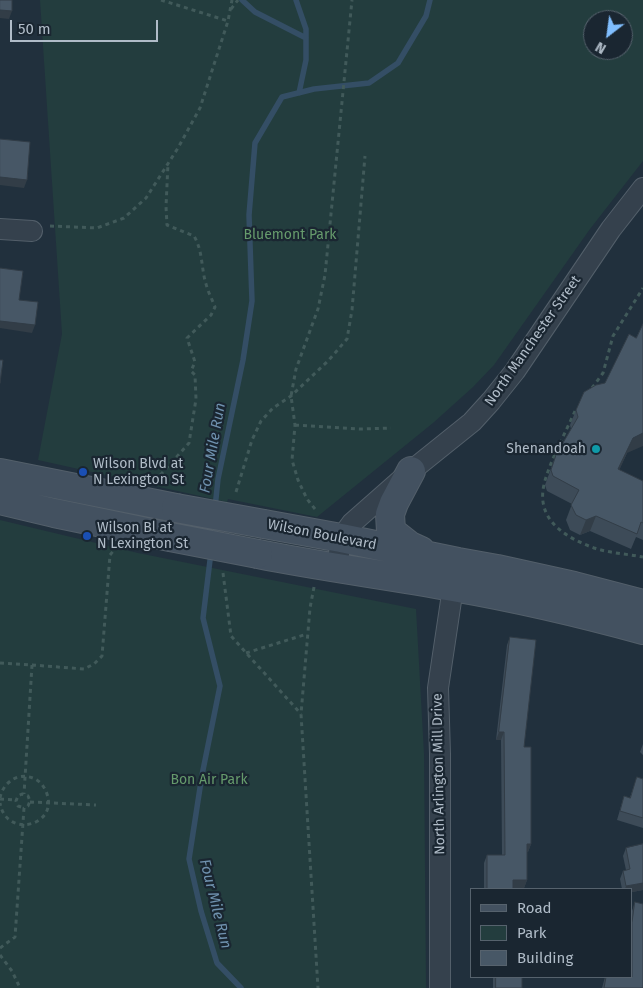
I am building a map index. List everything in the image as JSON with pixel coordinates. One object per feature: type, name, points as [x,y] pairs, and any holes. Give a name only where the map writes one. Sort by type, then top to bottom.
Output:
[{"type":"main road","points":[[411,471],[390,514],[391,531],[410,546],[449,569]]},
{"type":"main road","name":"Wilson Boulevard","points":[[0,473],[341,538],[449,569],[554,608],[643,630]]},
{"type":"main road","name":"Wilson Boulevard","points":[[0,500],[54,514],[337,569],[507,571],[643,604]]},
{"type":"street","name":"North Manchester Street","points":[[341,538],[352,523],[411,471],[472,422],[501,389],[611,229],[643,188]]},
{"type":"street","points":[[0,230],[32,231]]},
{"type":"street","points":[[337,569],[341,538]]},
{"type":"street","name":"North Arlington Mill Drive","points":[[440,988],[438,688],[449,569]]},
{"type":"path","points":[[161,0],[228,21]]},
{"type":"path","points":[[32,231],[38,226],[98,228],[124,218],[146,198],[200,108],[228,21],[232,0]]},
{"type":"path","points":[[230,10],[238,0]]},
{"type":"path","points":[[317,517],[316,510],[307,500],[298,480],[292,460],[295,425],[291,396],[296,369],[318,309],[325,275],[352,0]]},
{"type":"path","points":[[236,492],[252,440],[261,421],[273,408],[291,396],[328,361],[346,339],[352,310],[365,156]]},
{"type":"path","points":[[152,485],[189,443],[196,399],[194,375],[191,371],[194,362],[188,338],[211,315],[215,307],[205,283],[202,256],[194,236],[167,225],[168,163]]},
{"type":"path","points":[[589,391],[603,373],[613,336],[643,288]]},
{"type":"path","points":[[576,408],[548,474],[543,489],[543,506],[549,519],[560,530],[595,548],[643,557]]},
{"type":"path","points":[[295,425],[359,429],[391,428]]},
{"type":"path","points":[[0,663],[84,669],[94,664],[102,656],[110,555],[118,547]]},
{"type":"path","points":[[223,573],[232,636],[301,714]]},
{"type":"path","points":[[314,584],[301,714],[318,988]]},
{"type":"path","points":[[246,653],[308,634]]},
{"type":"path","points":[[24,794],[32,665]]},
{"type":"path","points":[[0,803],[5,817],[22,825],[30,825],[40,820],[47,810],[46,791],[36,780],[25,777],[16,778],[8,782],[2,790],[0,798],[16,800]]},
{"type":"path","points":[[16,800],[18,796],[24,794],[29,796],[29,805],[24,808]]},
{"type":"path","points":[[16,800],[18,806],[24,808]]},
{"type":"path","points":[[30,802],[96,805]]},
{"type":"path","points":[[0,948],[14,937],[24,808]]},
{"type":"path","points":[[0,955],[12,971],[20,988]]},
{"type":"green space","name":"Bluemont Park","points":[[40,0],[643,0],[643,161],[590,229],[494,365],[433,423],[317,517],[228,499],[227,502],[38,460],[62,334]]},
{"type":"green space","name":"Bon Air Park","points":[[0,520],[138,553],[416,609],[424,754],[426,988],[0,988]]},
{"type":"building","points":[[0,0],[12,0],[12,11],[0,10]]},
{"type":"building","points":[[0,139],[30,142],[27,180],[0,177]]},
{"type":"building","points":[[0,268],[23,271],[19,300],[38,302],[35,325],[0,321]]},
{"type":"building","name":"Shenandoah","points":[[643,324],[643,433],[633,438],[618,469],[643,481],[643,523],[641,522],[637,534],[596,516],[586,520],[576,515],[571,505],[579,490],[553,476],[551,470],[556,455],[578,417],[576,410],[584,392],[596,385],[605,383],[629,334],[636,338]]},
{"type":"building","points":[[0,360],[3,360],[0,383]]},
{"type":"building","points":[[510,637],[536,640],[524,747],[531,747],[531,844],[527,844],[527,880],[513,880],[513,888],[487,888],[487,855],[505,855],[504,732],[499,732]]},
{"type":"building","points":[[637,777],[643,779],[643,818],[620,811],[624,796],[630,798]]},
{"type":"building","points":[[643,844],[643,883],[626,886],[623,871],[630,869],[626,848]]},
{"type":"building","points":[[635,902],[643,904],[643,988],[604,988],[606,978],[633,978],[633,916]]},
{"type":"building","points":[[496,978],[522,978],[522,988],[496,988]]},
{"type":"waterway","points":[[242,0],[255,12],[306,38]]},
{"type":"waterway","points":[[296,0],[306,29],[306,60],[299,93]]},
{"type":"waterway","name":"Four Mile Run","points":[[215,508],[218,479],[243,360],[252,301],[249,215],[255,143],[282,97],[314,89],[369,83],[398,63],[426,16],[430,0]]},
{"type":"waterway","name":"Four Mile Run","points":[[211,552],[203,618],[220,686],[202,775],[189,859],[201,911],[217,963],[241,988]]},
{"type":"place","name":"Shenandoah","points":[[596,449]]},
{"type":"place","name":"Wilson Blvd at N Lexington St","points":[[83,472]]},
{"type":"place","name":"Wilson Bl at N Lexington St","points":[[87,536]]}]
